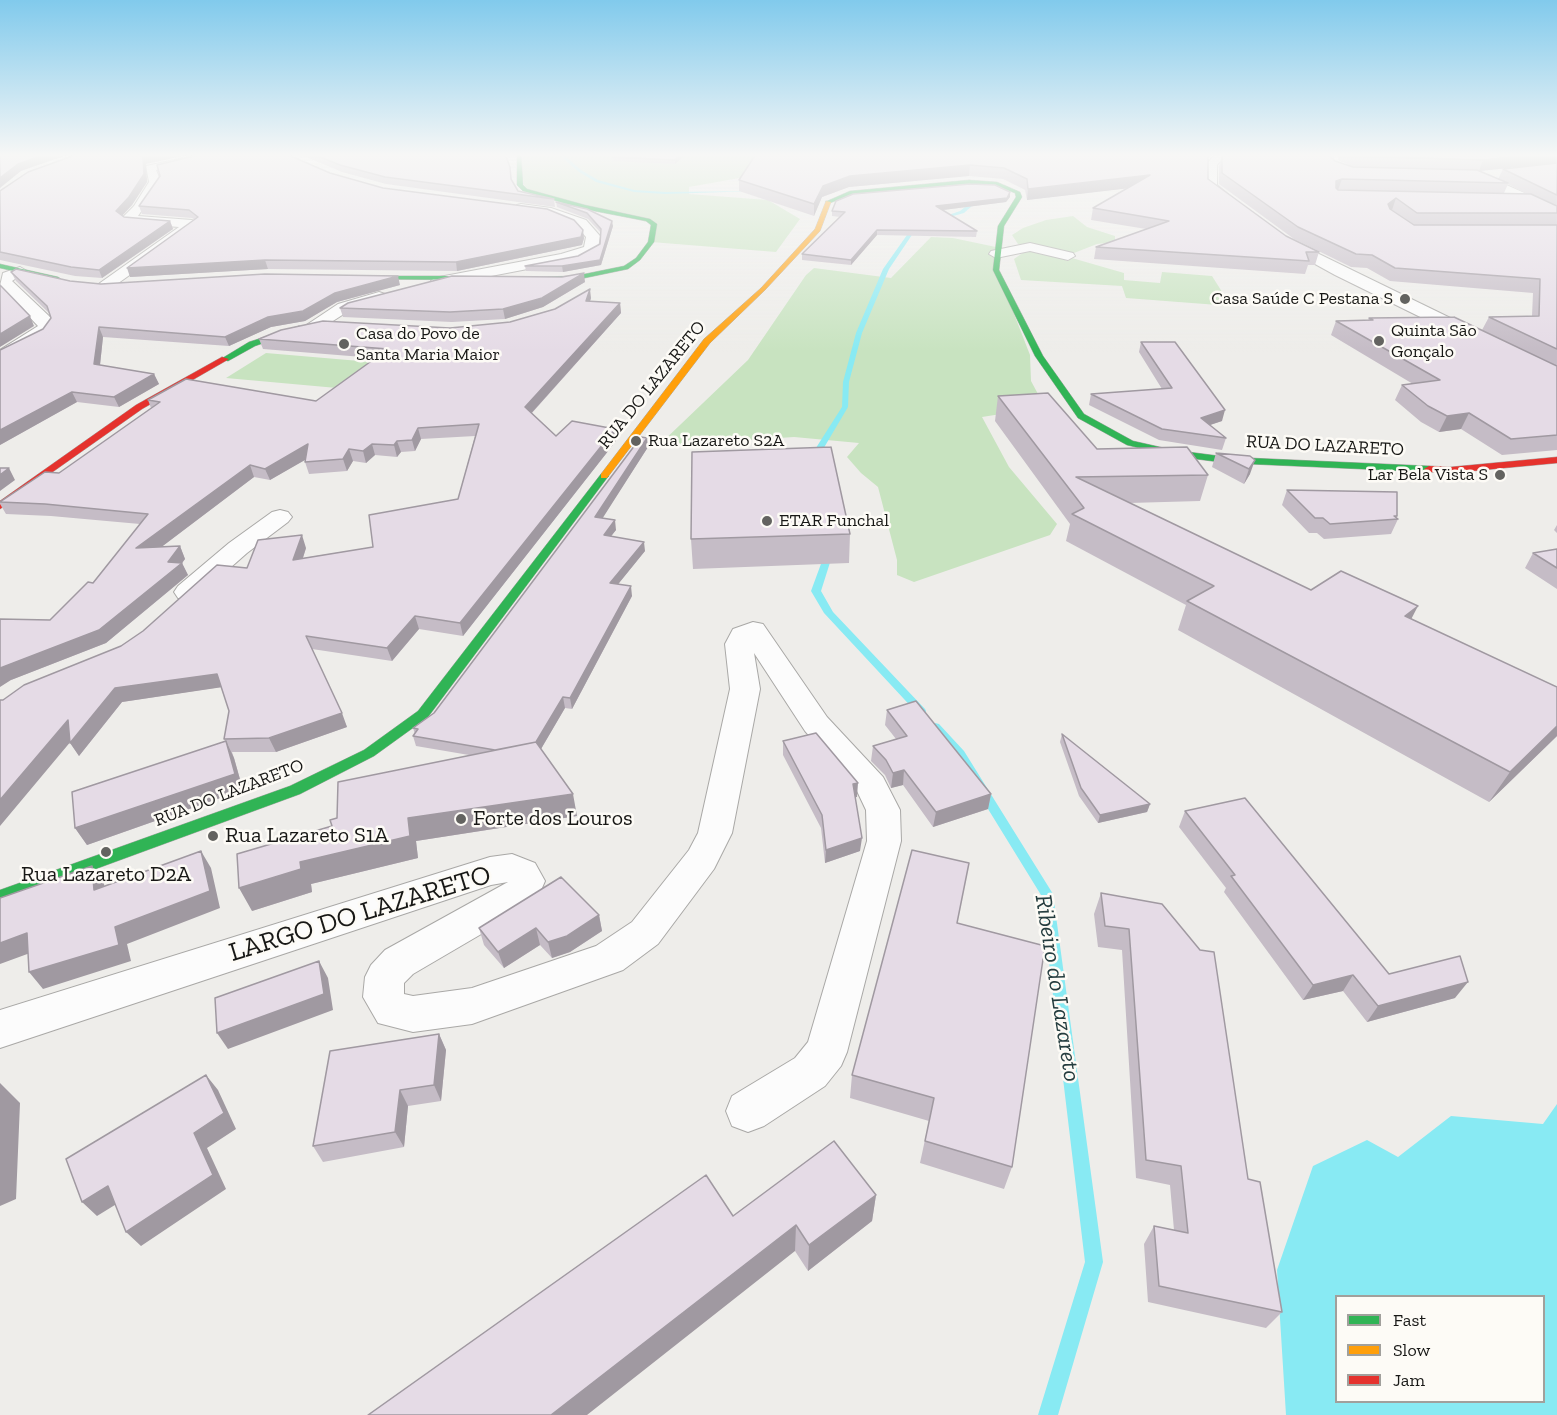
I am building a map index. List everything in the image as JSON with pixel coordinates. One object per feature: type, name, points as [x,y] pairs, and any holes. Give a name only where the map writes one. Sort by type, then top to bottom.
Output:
[{"type":"street","points":[[100,286],[192,224],[140,220]]},
{"type":"street","points":[[313,326],[344,307],[452,278],[564,258],[591,249],[593,236],[573,220]]},
{"type":"street","points":[[575,278],[592,289],[638,259],[651,242],[652,222],[643,220]]},
{"type":"street","name":"RUA DO LAZARETO","points":[[0,897],[295,790],[369,753],[423,714],[707,341],[763,289],[818,230],[822,220]]},
{"type":"street","name":"RUA DO LAZARETO","points":[[1005,220],[1001,226],[996,254],[996,270],[1039,356],[1081,416],[1130,443],[1173,453],[1227,460],[1451,470],[1557,460]]},
{"type":"street","points":[[1267,230],[1340,273],[1491,344]]},
{"type":"street","points":[[996,254],[1030,247],[1068,256]]},
{"type":"street","points":[[0,266],[75,283]]},
{"type":"street","points":[[337,276],[575,278],[626,268]]},
{"type":"street","points":[[0,357],[41,333],[46,326],[44,320],[4,282],[8,276],[20,271]]},
{"type":"street","points":[[100,286],[128,286]]},
{"type":"street","points":[[0,506],[95,436],[189,378],[252,344],[279,333],[313,326],[339,324]]},
{"type":"street","points":[[171,607],[238,548],[280,517]]},
{"type":"street","name":"LARGO DO LAZARETO","points":[[0,1029],[490,871],[512,868],[522,873],[527,881],[523,892],[399,962],[385,977],[383,997],[392,1010],[413,1014],[472,1006],[609,958],[645,933],[702,859],[715,833],[745,689],[739,644],[743,635],[753,630],[816,724],[870,785],[883,810],[884,841],[826,1052],[810,1072],[748,1111]]},
{"type":"street","points":[[0,884],[71,872]]},
{"type":"green space","points":[[639,220],[799,220],[776,252],[651,242],[654,224]]},
{"type":"green space","points":[[1046,220],[1078,220],[1087,227],[1115,236],[1115,242],[1097,244],[1074,253],[1018,244],[1012,235],[1023,228]]},
{"type":"green space","points":[[931,237],[953,238],[996,247],[997,270],[1030,355],[1031,381],[1045,407],[982,417],[1009,467],[1057,524],[1050,535],[914,582],[897,575],[897,560],[878,487],[847,457],[859,443],[794,437],[658,446],[748,360],[806,275],[814,268],[891,278]]},
{"type":"green space","points":[[1038,251],[1068,261],[1072,258],[1124,273],[1124,280],[1160,283],[1162,272],[1212,276],[1231,306],[1126,298],[1122,286],[1021,280],[1014,259],[1024,252]]},
{"type":"green space","points":[[266,353],[383,363],[348,389],[226,378]]},
{"type":"water","points":[[1557,1104],[1557,1415],[1286,1415],[1277,1270],[1313,1166],[1367,1140],[1398,1157],[1451,1116],[1543,1124]]},
{"type":"building","points":[[0,220],[170,221],[99,270],[71,267],[0,252]]},
{"type":"building","points":[[194,220],[574,220],[583,230],[581,237],[456,262],[265,260],[127,268]]},
{"type":"building","points":[[593,220],[612,221],[600,260],[562,266],[525,266],[578,256],[600,244],[601,229]]},
{"type":"building","points":[[837,220],[959,220],[977,231],[877,230],[851,260],[802,254]]},
{"type":"building","points":[[1163,220],[1264,220],[1286,236],[1319,252],[1306,252],[1309,261],[1096,247],[1169,221]]},
{"type":"building","points":[[1288,220],[1407,220],[1414,225],[1557,225],[1557,349],[1489,317],[1539,316],[1540,279],[1395,268],[1372,255],[1356,254],[1298,227]]},
{"type":"building","points":[[16,269],[70,281],[101,284],[265,274],[398,276],[335,293],[303,311],[268,317],[225,337],[99,327],[94,364],[154,374],[114,397],[72,392],[0,430],[0,350],[43,329],[51,318],[47,306],[11,272]]},
{"type":"building","points":[[584,273],[542,298],[503,309],[450,312],[340,308],[348,303],[452,276],[562,277]]},
{"type":"building","points":[[0,285],[30,316],[0,334]]},
{"type":"building","points":[[590,289],[586,301],[620,303],[525,407],[556,436],[572,421],[615,429],[460,623],[415,616],[387,648],[306,636],[342,713],[269,738],[224,739],[229,711],[217,674],[115,688],[70,743],[68,720],[0,800],[0,700],[24,685],[121,646],[143,631],[217,565],[247,568],[258,540],[302,535],[293,560],[373,547],[369,515],[458,499],[479,424],[418,428],[412,440],[397,441],[394,445],[372,444],[363,451],[349,449],[343,459],[305,462],[308,444],[265,469],[250,465],[136,548],[180,546],[168,562],[182,563],[99,630],[0,668],[0,619],[50,620],[88,582],[93,583],[148,514],[0,502],[45,472],[59,473],[160,402],[148,400],[186,379],[316,401],[388,349],[259,339],[281,330],[323,321],[450,328],[510,322],[555,309]]},
{"type":"building","points":[[1454,317],[1557,366],[1557,435],[1511,439],[1469,413],[1447,416],[1428,406],[1402,385],[1440,380],[1336,321],[1373,320],[1369,318]]},
{"type":"building","points":[[1141,342],[1175,342],[1225,410],[1201,418],[1226,438],[1162,429],[1091,394],[1172,388]]},
{"type":"building","points":[[1048,393],[1097,449],[1187,447],[1208,475],[1076,477],[1311,590],[1341,571],[1418,606],[1405,616],[1557,687],[1557,726],[1510,772],[1187,601],[1214,586],[1072,514],[1084,508],[998,396]]},
{"type":"building","points":[[641,437],[647,438],[595,517],[615,520],[604,535],[644,542],[610,583],[631,586],[570,698],[563,697],[536,742],[495,750],[413,736],[418,729],[413,728],[434,713]]},
{"type":"building","name":"ETAR Funchal","points":[[831,447],[850,534],[691,539],[692,452]]},
{"type":"building","points":[[1216,453],[1250,456],[1255,460],[1249,469]]},
{"type":"building","points":[[0,468],[9,468],[0,475]]},
{"type":"building","points":[[1287,490],[1397,492],[1397,516],[1394,516],[1398,519],[1330,524],[1323,518],[1315,518]]},
{"type":"building","points":[[1557,549],[1557,568],[1533,553]]},
{"type":"building","points":[[916,701],[991,794],[936,812],[904,770],[893,773],[886,760],[873,746],[907,736],[887,710]]},
{"type":"building","points":[[816,733],[858,783],[853,784],[862,838],[826,850],[822,815],[783,741]]},
{"type":"building","points":[[1062,734],[1150,804],[1100,815],[1081,788]]},
{"type":"building","points":[[226,741],[235,774],[75,828],[72,792]]},
{"type":"building","points":[[536,742],[573,794],[408,818],[410,836],[300,862],[301,869],[239,888],[237,854],[332,826],[330,820],[337,818],[338,782]]},
{"type":"building","points":[[1245,798],[1389,974],[1460,956],[1468,982],[1378,1006],[1353,975],[1313,985],[1231,876],[1235,875],[1185,811]]},
{"type":"building","points":[[912,850],[969,863],[957,923],[1045,946],[1012,1167],[925,1141],[934,1098],[852,1075]]},
{"type":"building","points":[[201,851],[210,891],[115,927],[119,945],[29,972],[27,933],[0,943],[0,898],[92,866],[94,890]]},
{"type":"building","points":[[561,877],[599,915],[567,936],[548,942],[536,928],[498,952],[479,928]]},
{"type":"building","points":[[1101,893],[1162,904],[1200,950],[1214,952],[1248,1179],[1260,1182],[1282,1312],[1159,1286],[1154,1226],[1188,1233],[1181,1166],[1146,1160],[1129,929],[1105,926]]},
{"type":"building","points":[[319,961],[324,994],[217,1033],[215,998]]},
{"type":"building","points":[[439,1034],[434,1085],[400,1090],[395,1132],[313,1146],[330,1051]]},
{"type":"building","points":[[206,1075],[224,1113],[194,1133],[213,1175],[126,1232],[108,1186],[82,1202],[66,1159]]},
{"type":"building","points":[[834,1141],[876,1195],[809,1245],[796,1225],[551,1415],[368,1415],[706,1175],[733,1216]]},
{"type":"waterway","name":"Ribeiro do Lazareto","points":[[816,461],[818,451],[845,407],[846,382],[859,333],[886,269],[916,226]]},
{"type":"waterway","name":"Ribeiro do Lazareto","points":[[829,553],[816,591],[829,613],[921,711]]},
{"type":"waterway","name":"Ribeiro do Lazareto","points":[[935,727],[960,754],[1047,894],[1094,1262],[1048,1415]]},
{"type":"traffic: fast","points":[[540,279],[575,278],[626,268],[638,259],[651,242],[654,224],[648,220]]},
{"type":"traffic: fast","points":[[1005,220],[1001,226],[996,270],[1039,356],[1081,416],[1130,443],[1173,453],[1227,460],[1429,469]]},
{"type":"traffic: fast","points":[[0,266],[58,279]]},
{"type":"traffic: fast","points":[[354,277],[492,278]]},
{"type":"traffic: fast","points":[[225,359],[252,344],[302,328]]},
{"type":"traffic: fast","points":[[0,897],[295,790],[369,753],[423,714],[604,476]]},
{"type":"traffic: slow","points":[[604,476],[707,341],[763,289],[818,230],[822,220]]},
{"type":"traffic: jam","points":[[0,506],[139,407],[225,359]]},
{"type":"traffic: jam","points":[[1429,469],[1451,470],[1557,460]]},
{"type":"place","name":"Casa Saúde C Pestana S","points":[[1405,299]]},
{"type":"place","name":"Quinta São Gonçalo","points":[[1379,341]]},
{"type":"place","name":"Casa do Povo de Santa Maria Maior","points":[[344,344]]},
{"type":"place","name":"Rua Lazareto S2A","points":[[636,441]]},
{"type":"place","name":"Lar Bela Vista S","points":[[1500,475]]},
{"type":"place","name":"ETAR Funchal","points":[[767,521]]},
{"type":"place","name":"Forte dos Louros","points":[[461,819]]},
{"type":"place","name":"Rua Lazareto S1A","points":[[213,836]]},
{"type":"place","name":"Rua Lazareto D2A","points":[[106,852]]}]
